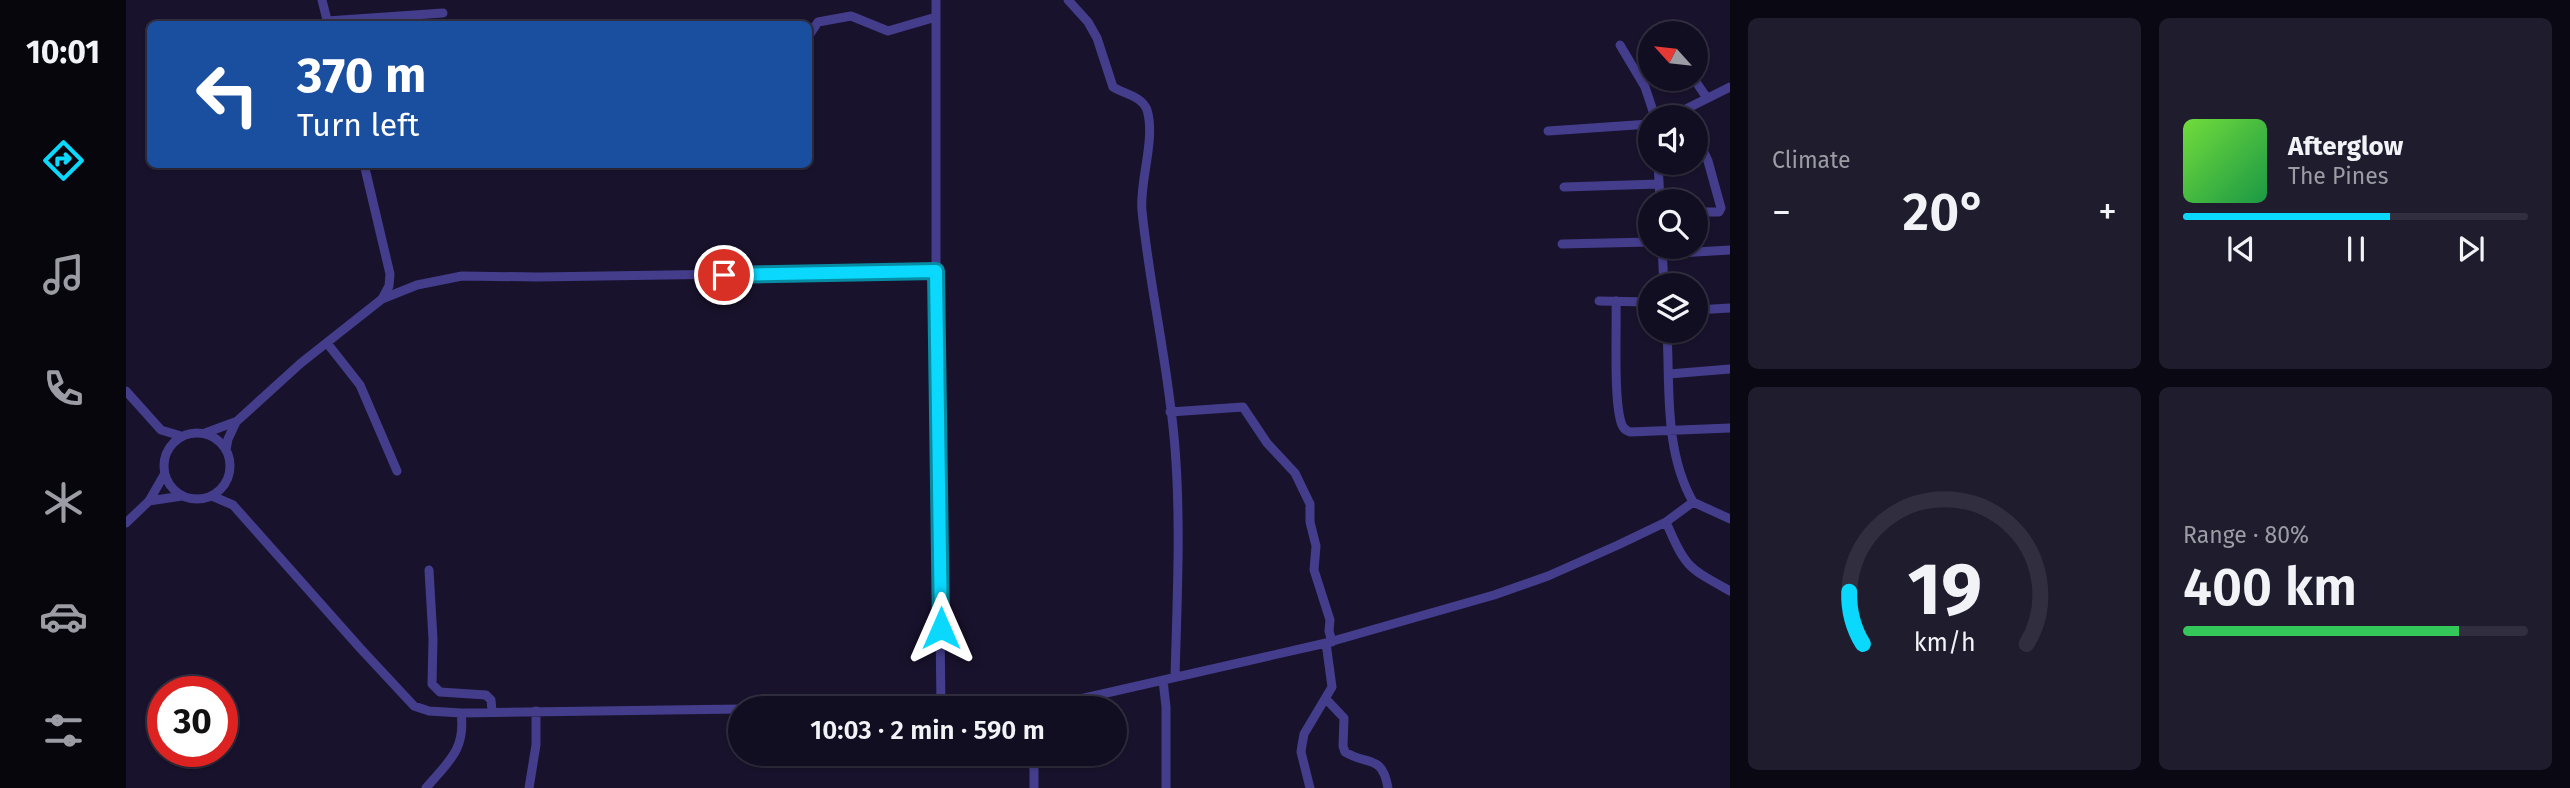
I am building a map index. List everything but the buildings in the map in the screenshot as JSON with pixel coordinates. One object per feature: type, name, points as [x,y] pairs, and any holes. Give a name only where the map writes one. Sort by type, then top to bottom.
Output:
[{"type":"street","points":[[322,0],[327,21]]},
{"type":"street","points":[[936,0],[941,696]]},
{"type":"street","points":[[1068,0],[1088,22],[1097,38],[1113,87],[1139,100],[1146,106],[1148,115],[1147,168],[1142,207],[1175,450],[1178,537],[1175,677]]},
{"type":"street","points":[[351,21],[443,13]]},
{"type":"street","points":[[812,31],[818,22],[845,16],[888,31],[936,17]]},
{"type":"street","points":[[1620,45],[1645,87],[1651,105]]},
{"type":"street","points":[[1697,105],[1730,87]]},
{"type":"street","points":[[1703,91],[1707,98]]},
{"type":"street","points":[[1548,131],[1638,125]]},
{"type":"street","points":[[1708,161],[1721,208],[1719,212],[1708,212]]},
{"type":"street","points":[[365,168],[390,274],[382,299]]},
{"type":"street","points":[[1658,175],[1659,189]]},
{"type":"street","points":[[1564,187],[1659,184]]},
{"type":"street","points":[[1562,244],[1638,242]]},
{"type":"street","points":[[1708,250],[1730,250]]},
{"type":"street","points":[[226,450],[236,422],[275,385],[382,299],[417,285],[462,276],[936,271]]},
{"type":"street","points":[[1616,301],[1618,398],[1622,425],[1630,432],[1730,428]]},
{"type":"street","points":[[1598,302],[1638,302]]},
{"type":"street","points":[[1708,309],[1730,308]]},
{"type":"street","points":[[327,343],[360,385],[397,471]]},
{"type":"street","points":[[1668,343],[1672,432],[1678,472],[1693,502],[1730,519]]},
{"type":"street","points":[[1669,374],[1730,369]]},
{"type":"street","points":[[126,391],[162,430],[181,436]]},
{"type":"street","points":[[1170,412],[1243,407],[1267,443],[1295,473],[1310,504],[1310,522],[1316,546],[1314,570],[1330,620],[1332,680],[1332,688],[1304,734],[1301,745],[1310,788]]},
{"type":"street","points":[[154,422],[166,453]]},
{"type":"street","points":[[181,496],[168,484],[164,475],[163,464],[172,443],[181,436],[202,433],[236,422]]},
{"type":"street","points":[[202,433],[216,439],[226,450],[230,460],[227,489],[233,505],[414,706],[429,711],[461,713],[728,709]]},
{"type":"street","points":[[126,523],[149,501],[164,475]]},
{"type":"street","points":[[212,496],[228,480]]},
{"type":"street","points":[[149,501],[181,496],[192,499],[212,496],[233,505]]},
{"type":"street","points":[[1093,696],[1329,643],[1516,587],[1548,576],[1667,522],[1693,502]]},
{"type":"street","points":[[1667,522],[1687,565],[1730,591]]},
{"type":"street","points":[[429,570],[433,639],[432,684],[440,692],[486,695],[491,700],[492,711]]},
{"type":"street","points":[[1163,680],[1166,707],[1166,788]]},
{"type":"street","points":[[1326,699],[1344,718],[1345,751],[1378,764],[1385,773],[1388,788]]},
{"type":"street","points":[[529,788],[536,745],[536,711]]},
{"type":"street","points":[[426,788],[460,744],[463,735],[461,713]]},
{"type":"street","points":[[1033,766],[1034,788]]},
{"type":"route","points":[[724,275],[936,271],[941,628]]}]
